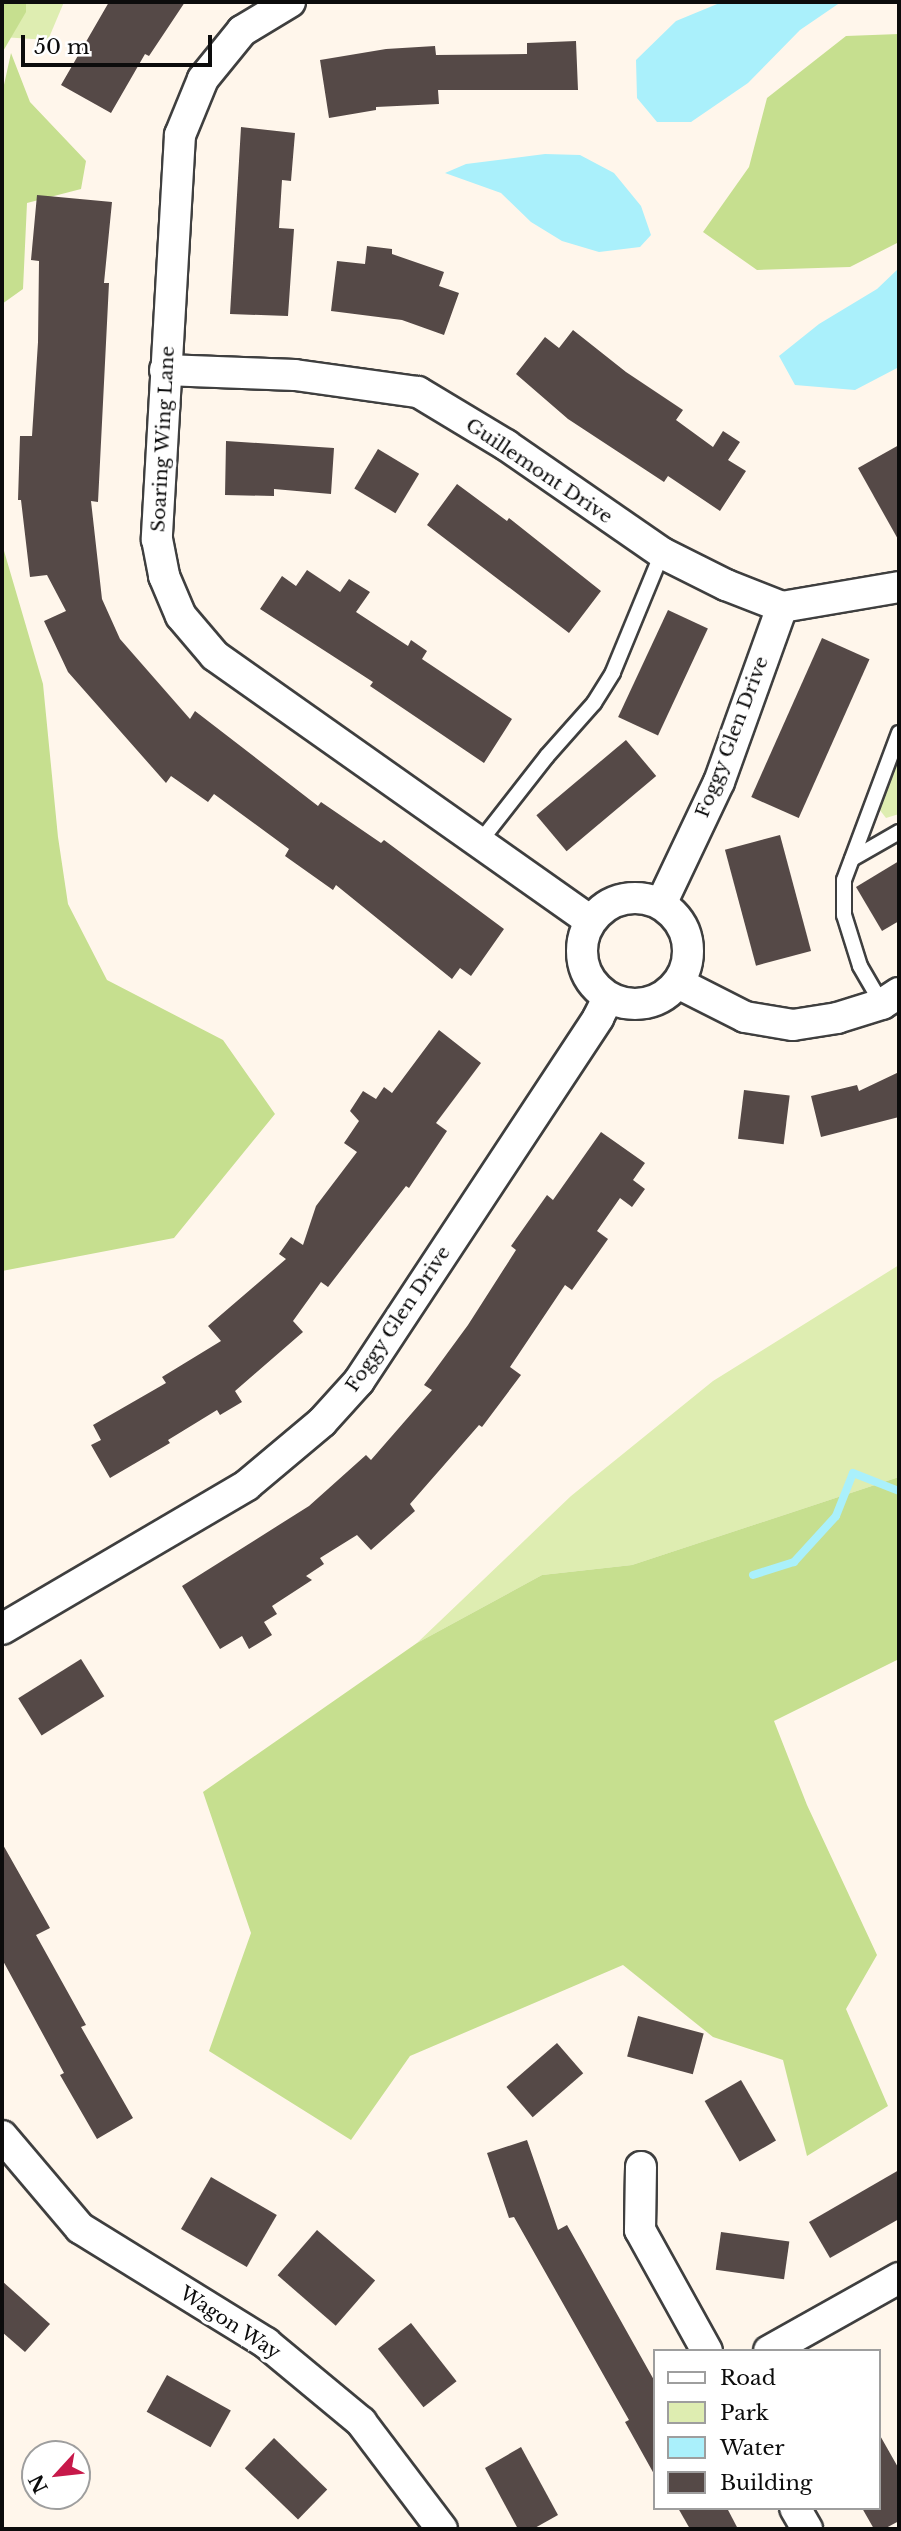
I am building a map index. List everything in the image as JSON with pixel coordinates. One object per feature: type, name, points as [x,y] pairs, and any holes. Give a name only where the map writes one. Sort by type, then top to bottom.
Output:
[{"type":"street","name":"Soaring Wing Lane","points":[[290,2],[242,31],[234,40],[203,79],[180,135],[157,538],[164,576],[181,616],[215,656],[590,921]]},
{"type":"street","name":"Guillemont Drive","points":[[165,370],[295,375],[418,392],[506,445],[662,553],[726,585],[782,607]]},
{"type":"street","points":[[782,607],[896,595]]},
{"type":"street","name":"Foggy Glen Drive","points":[[661,904],[719,782],[782,607]]},
{"type":"street","points":[[630,898],[646,898],[661,904],[675,916],[685,931],[688,958],[678,984],[660,998],[638,1005],[608,998],[594,986],[585,971],[583,937],[590,921],[608,905],[630,898]]},
{"type":"street","points":[[678,984],[745,1017],[793,1025],[837,1018],[890,999]]},
{"type":"street","name":"Foggy Glen Drive","points":[[2,1629],[247,1485],[322,1422],[359,1381],[598,1018],[608,998]]},
{"type":"street","name":"Wagon Way","points":[[2,2136],[80,2228],[266,2343],[361,2422],[442,2529]]},
{"type":"street","points":[[640,2167],[640,2230],[706,2349]]},
{"type":"street","points":[[773,2349],[899,2278]]},
{"type":"street","points":[[796,2510],[807,2529]]},
{"type":"lane","points":[[479,843],[547,756],[594,703],[613,672],[662,553]]},
{"type":"lane","points":[[890,999],[860,966],[844,915],[844,880],[899,733]]},
{"type":"lane","points":[[852,859],[899,832]]},
{"type":"green space","points":[[2,2],[64,2],[48,40],[2,37]]},
{"type":"green space","points":[[2,2],[26,2],[26,12],[2,53]]},
{"type":"green space","points":[[899,34],[899,242],[850,267],[757,270],[703,232],[749,167],[767,98],[846,36]]},
{"type":"green space","points":[[11,53],[30,102],[86,161],[81,189],[27,203],[23,289],[2,304],[2,94]]},
{"type":"green space","points":[[2,544],[43,684],[58,837],[68,904],[107,980],[223,1040],[275,1114],[174,1238],[2,1271]]},
{"type":"green space","points":[[899,752],[899,814],[886,818],[879,809],[880,798]]},
{"type":"green space","points":[[899,1265],[899,1477],[632,1565],[542,1575],[417,1643],[571,1496],[713,1381]]},
{"type":"green space","points":[[899,1477],[899,1659],[774,1721],[807,1805],[877,1955],[846,2009],[888,2106],[807,2156],[783,2060],[713,2037],[623,1965],[410,2056],[351,2140],[209,2051],[251,1933],[203,1792],[417,1643],[542,1575],[632,1565]]},
{"type":"water","points":[[722,2],[841,2],[800,30],[748,83],[691,122],[657,122],[637,98],[636,60],[676,21]]},
{"type":"water","points":[[545,154],[580,155],[614,173],[641,206],[651,235],[640,247],[599,252],[562,241],[531,222],[501,193],[445,173],[466,164]]},
{"type":"water","points":[[899,268],[899,367],[855,390],[795,385],[779,356],[819,324],[877,289]]},
{"type":"building","points":[[109,2],[185,2],[149,56],[145,54],[111,113],[61,85]]},
{"type":"building","points":[[576,41],[578,90],[438,90],[439,104],[376,107],[376,110],[329,118],[320,60],[386,49],[435,46],[436,55],[527,54],[527,43]]},
{"type":"building","points":[[241,127],[295,133],[291,181],[282,180],[279,228],[294,229],[288,316],[230,314]]},
{"type":"building","points":[[37,195],[112,202],[104,283],[109,283],[98,502],[91,501],[102,599],[120,639],[190,719],[195,711],[318,806],[321,802],[381,843],[384,840],[504,929],[471,976],[460,968],[452,979],[336,885],[333,890],[285,856],[289,849],[214,794],[208,802],[171,776],[166,783],[68,672],[44,621],[66,611],[47,575],[30,577],[21,500],[18,500],[20,436],[32,436],[38,342],[39,261],[31,260]]},
{"type":"building","points":[[367,246],[392,249],[392,254],[444,272],[439,286],[459,293],[444,335],[402,320],[331,311],[337,261],[365,264]]},
{"type":"building","points":[[573,330],[626,372],[683,410],[676,420],[713,447],[723,431],[740,442],[728,460],[746,471],[720,511],[668,476],[664,482],[568,419],[516,374],[545,337],[559,348]]},
{"type":"building","points":[[226,441],[334,448],[331,494],[274,489],[274,496],[225,495]]},
{"type":"building","points":[[899,445],[899,541],[858,468]]},
{"type":"building","points":[[378,449],[419,474],[395,513],[354,488]]},
{"type":"building","points":[[457,484],[507,521],[509,518],[601,591],[569,633],[427,525]]},
{"type":"building","points":[[307,570],[340,592],[349,579],[370,592],[356,612],[408,646],[411,640],[427,651],[422,659],[512,719],[484,763],[370,686],[373,682],[260,609],[282,576],[296,586]]},
{"type":"building","points":[[668,610],[708,629],[658,736],[618,717]]},
{"type":"building","points":[[822,638],[870,659],[799,818],[751,797]]},
{"type":"building","points":[[626,740],[656,776],[567,851],[536,815]]},
{"type":"building","points":[[780,835],[811,951],[756,966],[725,850]]},
{"type":"building","points":[[899,861],[899,921],[882,931],[856,887]]},
{"type":"building","points":[[439,1030],[481,1063],[436,1123],[447,1131],[409,1188],[406,1186],[328,1287],[321,1282],[293,1321],[303,1332],[235,1391],[242,1402],[220,1415],[217,1410],[168,1440],[170,1443],[110,1478],[91,1445],[101,1440],[93,1425],[166,1383],[162,1377],[221,1341],[208,1326],[286,1259],[279,1254],[291,1237],[303,1245],[316,1206],[357,1152],[344,1143],[359,1121],[350,1111],[363,1091],[376,1099],[384,1087],[392,1093]]},
{"type":"building","points":[[899,1072],[899,1117],[821,1137],[811,1096],[857,1085],[859,1091]]},
{"type":"building","points":[[744,1090],[790,1096],[784,1144],[738,1139]]},
{"type":"building","points":[[601,1132],[645,1163],[633,1180],[645,1189],[632,1207],[620,1198],[597,1231],[608,1239],[572,1290],[565,1285],[510,1367],[521,1375],[482,1427],[479,1425],[410,1504],[415,1511],[371,1550],[357,1535],[320,1558],[324,1564],[306,1576],[312,1580],[272,1606],[277,1614],[264,1622],[272,1635],[249,1649],[242,1636],[220,1649],[182,1586],[309,1506],[366,1455],[371,1460],[432,1390],[424,1385],[468,1325],[516,1250],[511,1246],[547,1195],[553,1200]]},
{"type":"building","points":[[81,1659],[104,1696],[42,1736],[18,1698]]},
{"type":"building","points":[[2,1843],[50,1928],[36,1935],[86,2025],[81,2027],[133,2118],[97,2139],[60,2075],[64,2073],[2,1959]]},
{"type":"building","points":[[638,2016],[704,2034],[693,2074],[627,2057]]},
{"type":"building","points":[[557,2043],[583,2073],[533,2117],[506,2087]]},
{"type":"building","points":[[741,2080],[776,2141],[740,2162],[705,2101]]},
{"type":"building","points":[[527,2140],[558,2230],[567,2225],[652,2376],[652,2470],[625,2422],[629,2420],[514,2217],[509,2218],[487,2153]]},
{"type":"building","points":[[899,2170],[899,2219],[830,2258],[809,2222]]},
{"type":"building","points":[[211,2177],[277,2215],[247,2267],[181,2229]]},
{"type":"building","points":[[317,2230],[375,2281],[336,2326],[278,2275]]},
{"type":"building","points":[[721,2232],[789,2242],[784,2279],[716,2270]]},
{"type":"building","points":[[2,2281],[50,2324],[25,2352],[2,2332]]},
{"type":"building","points":[[411,2323],[457,2381],[423,2407],[378,2349]]},
{"type":"building","points":[[167,2375],[231,2410],[210,2447],[147,2412]]},
{"type":"building","points":[[880,2436],[899,2469],[899,2521],[884,2529],[874,2529],[863,2510],[880,2510]]},
{"type":"building","points":[[274,2438],[327,2489],[298,2520],[245,2468]]},
{"type":"building","points":[[521,2447],[558,2515],[533,2529],[518,2529],[485,2468]]},
{"type":"building","points":[[679,2510],[728,2510],[738,2529],[690,2529]]},
{"type":"waterway","points":[[753,1575],[794,1562],[836,1516],[853,1473],[899,1491]]}]
